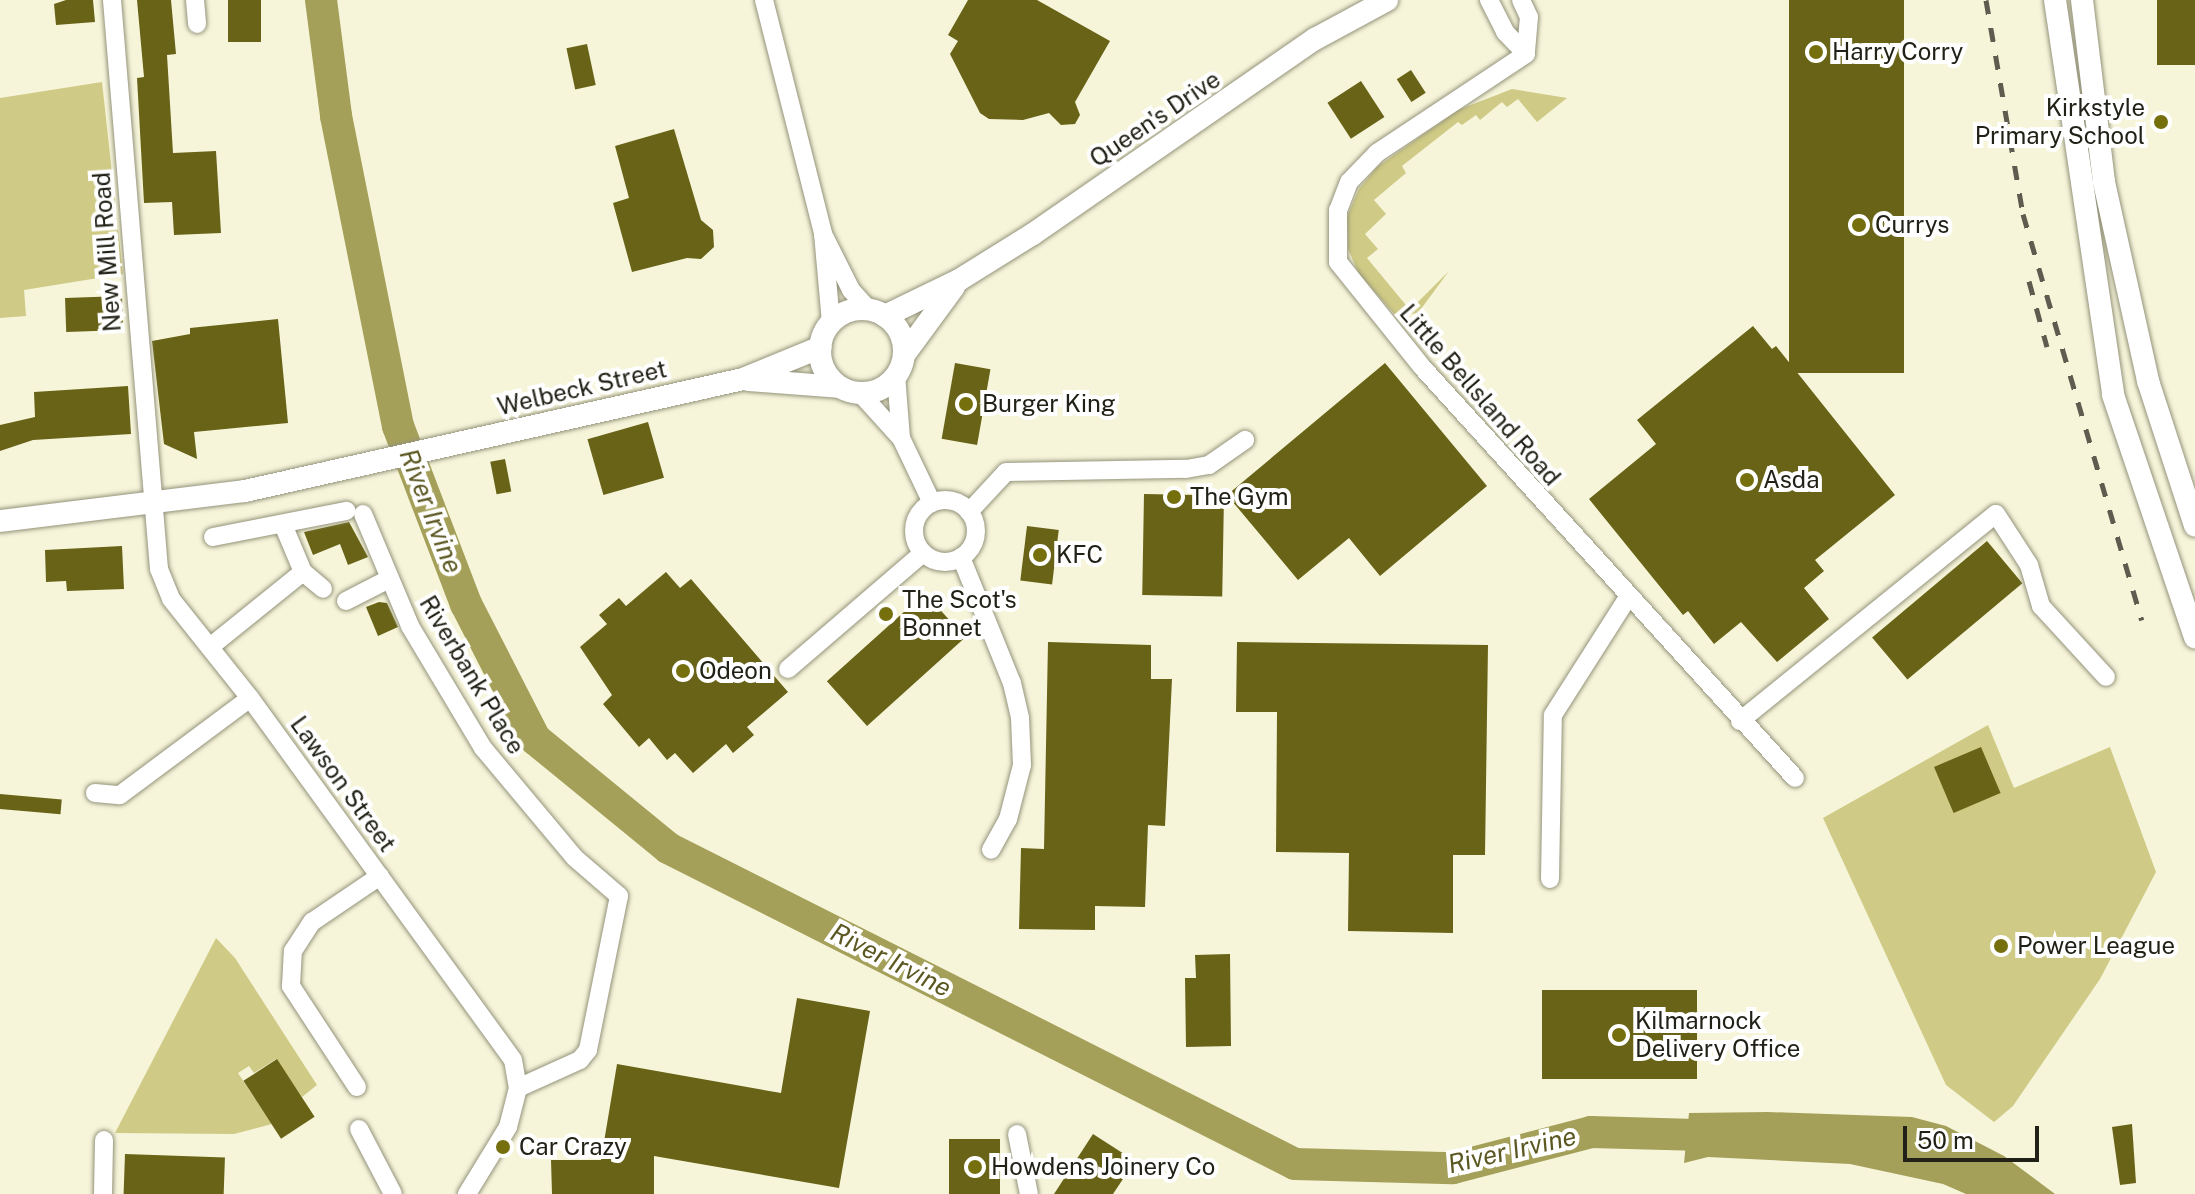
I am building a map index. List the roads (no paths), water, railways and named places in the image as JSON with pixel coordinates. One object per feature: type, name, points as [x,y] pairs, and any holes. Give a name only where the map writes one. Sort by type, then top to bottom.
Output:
[{"type":"main road","points":[[2055,0],[2113,395],[2195,637]]},
{"type":"main road","points":[[2082,0],[2104,182],[2148,381],[2195,526]]},
{"type":"main road","name":"Queen's Drive","points":[[877,313],[959,280],[1315,39],[1384,1]]},
{"type":"main road","name":"Queen's Drive","points":[[900,365],[959,280]]},
{"type":"main road","points":[[848,312],[877,313],[900,333],[900,365],[874,392],[850,390],[824,369],[821,347],[831,323],[848,312]]},
{"type":"main road","name":"Welbeck Street","points":[[152,501],[245,491],[743,379],[821,347]]},
{"type":"main road","name":"Welbeck Street","points":[[743,379],[850,390]]},
{"type":"main road","points":[[0,521],[152,501]]},
{"type":"street","name":"New Mill Road","points":[[112,0],[152,501]]},
{"type":"street","points":[[195,0],[197,24]]},
{"type":"street","points":[[764,0],[823,234],[831,323]]},
{"type":"street","points":[[1489,0],[1505,32],[1526,54]]},
{"type":"street","points":[[1521,0],[1529,17],[1526,54]]},
{"type":"street","name":"Little Bellsland Road","points":[[1526,54],[1377,153],[1349,182],[1338,210],[1338,262],[1414,359],[1627,599],[1795,778]]},
{"type":"street","points":[[823,234],[851,290],[877,313]]},
{"type":"street","points":[[900,365],[901,438]]},
{"type":"street","points":[[850,390],[901,438],[932,503]]},
{"type":"street","points":[[969,512],[1006,472],[1186,469],[1209,465],[1245,440]]},
{"type":"street","name":"Lawson Street","points":[[152,501],[159,569],[167,589],[513,1060],[518,1088]]},
{"type":"street","points":[[952,501],[969,512],[974,541],[961,557],[942,562],[923,553],[914,525],[932,503],[952,501]]},
{"type":"street","name":"Riverbank Place","points":[[284,527],[355,513],[410,626],[483,748],[575,858],[619,896],[588,1050],[580,1060],[518,1088]]},
{"type":"street","points":[[1740,721],[1996,514],[2029,565],[2041,606],[2106,677]]},
{"type":"street","points":[[213,537],[284,527],[303,572],[323,589]]},
{"type":"street","points":[[788,669],[923,553]]},
{"type":"street","points":[[961,557],[1012,683],[1020,718],[1022,765],[1008,819],[991,850]]},
{"type":"street","points":[[210,647],[303,572]]},
{"type":"street","name":"Riverbank Place","points":[[346,601],[389,579]]},
{"type":"street","points":[[1550,879],[1553,715],[1627,599]]},
{"type":"street","points":[[95,793],[120,795],[250,698]]},
{"type":"street","points":[[357,1087],[291,986],[293,951],[312,922],[380,876]]},
{"type":"street","points":[[467,1194],[508,1127],[518,1088]]},
{"type":"street","points":[[359,1129],[393,1194]]},
{"type":"street","points":[[1017,1134],[1029,1194]]},
{"type":"street","points":[[103,1194],[104,1140]]},
{"type":"waterway","name":"River Irvine","points":[[321,0],[336,116],[398,426],[466,604],[535,739],[668,848],[1295,1164],[1453,1168],[1591,1132],[1730,1136]]},
{"type":"railway","points":[[1986,0],[2023,214],[2142,620]]},
{"type":"railway","points":[[2029,281],[2047,347]]},
{"type":"place","name":"Harry Corry","points":[[1816,52]]},
{"type":"place","name":"Kirkstyle Primary School","points":[[2161,122]]},
{"type":"place","name":"Currys","points":[[1859,225]]},
{"type":"place","name":"Burger King","points":[[966,404]]},
{"type":"place","name":"Asda","points":[[1747,480]]},
{"type":"place","name":"The Gym","points":[[1174,497]]},
{"type":"place","name":"KFC","points":[[1040,555]]},
{"type":"place","name":"The Scot's Bonnet","points":[[886,614]]},
{"type":"place","name":"Odeon","points":[[683,671]]},
{"type":"place","name":"Power League","points":[[2001,946]]},
{"type":"place","name":"Kilmarnock Delivery Office","points":[[1619,1035]]},
{"type":"place","name":"Car Crazy","points":[[503,1147]]},
{"type":"place","name":"Howdens Joinery Co","points":[[975,1167]]}]
